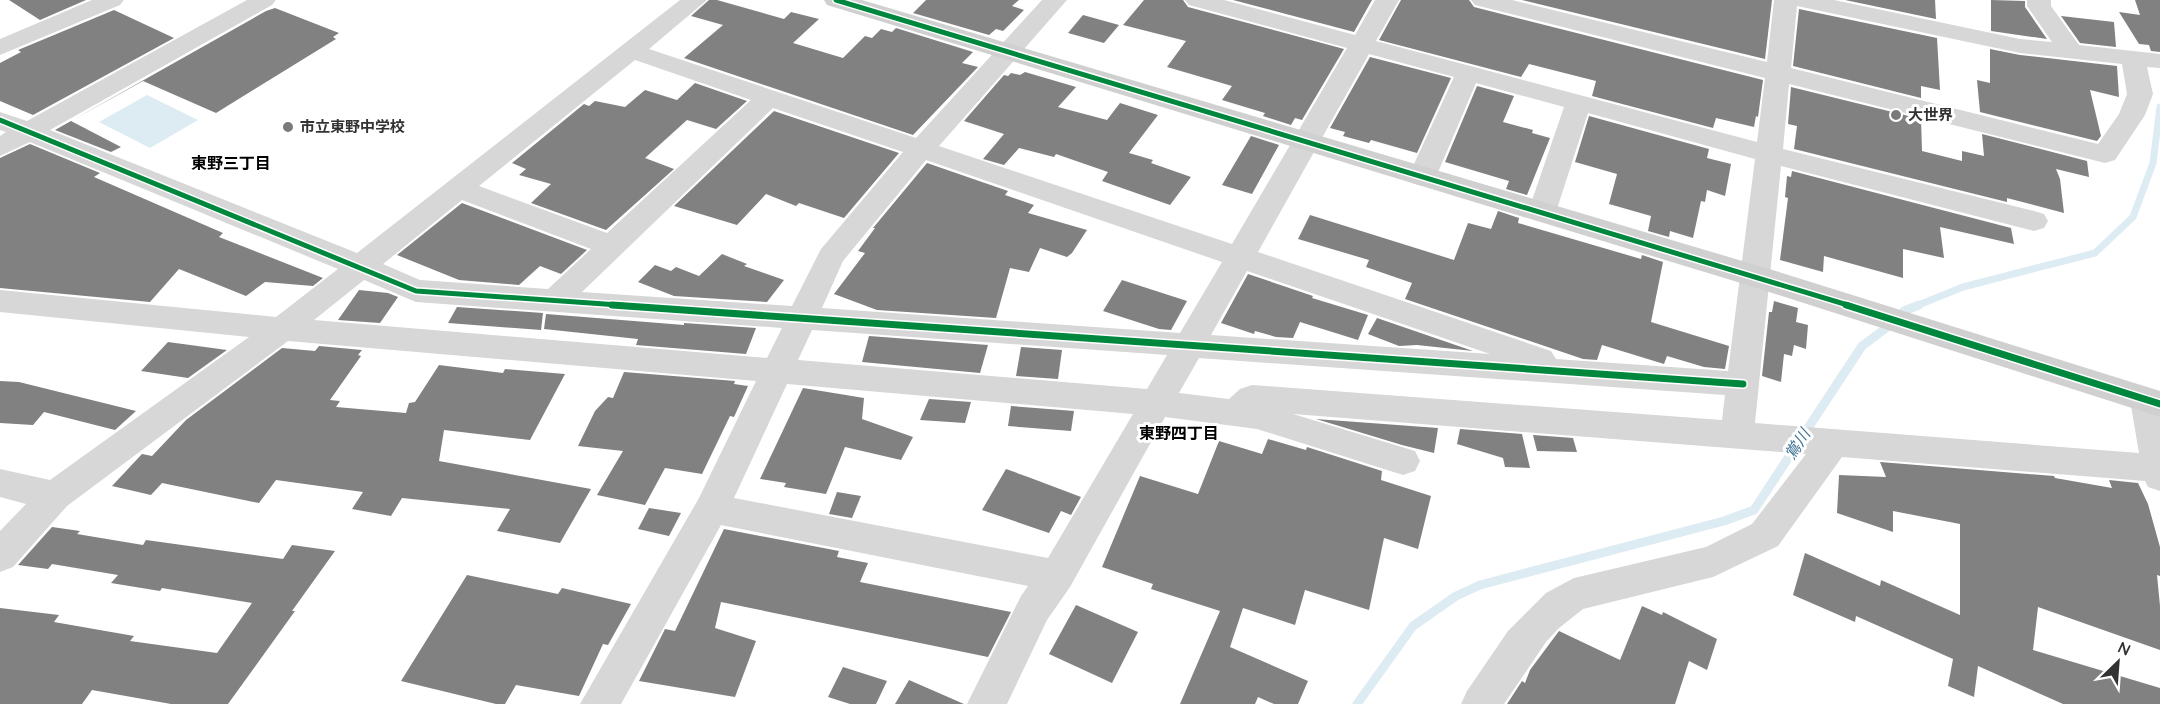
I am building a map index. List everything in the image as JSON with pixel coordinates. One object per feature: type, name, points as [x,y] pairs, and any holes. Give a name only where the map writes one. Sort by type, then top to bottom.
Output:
[{"type":"street","points":[[0,147],[264,0]]},
{"type":"street","points":[[0,556],[56,496],[362,267],[695,0]]},
{"type":"street","points":[[836,0],[1755,276],[2153,402],[2159,472],[1834,442],[1252,398],[1234,413]]},
{"type":"street","points":[[600,704],[712,507],[778,372],[831,256],[921,149],[1056,0]]},
{"type":"street","points":[[1197,0],[1769,154],[2034,221]]},
{"type":"street","points":[[987,704],[1034,608],[1057,576],[1387,0]]},
{"type":"street","points":[[1483,0],[2105,154],[2132,115],[2140,94],[2133,58]]},
{"type":"street","points":[[1737,435],[1786,0]]},
{"type":"street","points":[[1800,0],[2020,46],[2160,61]]},
{"type":"street","points":[[2039,0],[2039,6],[2072,53]]},
{"type":"street","points":[[0,48],[98,2]]},
{"type":"street","points":[[632,51],[1585,374]]},
{"type":"street","points":[[1422,177],[1468,73]]},
{"type":"street","points":[[554,301],[769,98]]},
{"type":"street","points":[[1542,212],[1578,103]]},
{"type":"street","points":[[0,120],[416,291],[1743,384]]},
{"type":"street","points":[[459,189],[612,246]]},
{"type":"street","points":[[0,301],[282,329],[1156,403],[1257,416],[1402,461]]},
{"type":"street","points":[[1481,704],[1536,626],[1559,604],[1574,595],[1713,561],[1765,535],[1834,442]]},
{"type":"street","points":[[0,483],[56,496]]},
{"type":"street","points":[[712,507],[1057,576]]},
{"type":"shaded area","points":[[147,95],[198,120],[150,148],[99,122]]},
{"type":"building","points":[[9,0],[86,0],[40,20]]},
{"type":"building","points":[[709,0],[717,0],[784,19],[791,12],[819,19],[793,43],[843,58],[865,36],[872,38],[881,29],[892,32],[896,28],[973,52],[962,63],[978,67],[913,135],[684,58],[723,25],[691,16]]},
{"type":"building","points":[[926,0],[1019,0],[1012,6],[1024,10],[1003,31],[996,29],[989,35],[913,13]]},
{"type":"building","points":[[1144,0],[1183,0],[1188,7],[1344,49],[1302,120],[1295,118],[1291,125],[1263,116],[1265,113],[1222,100],[1232,86],[1167,67],[1186,41],[1123,25]]},
{"type":"building","points":[[1233,0],[1372,0],[1354,32]]},
{"type":"building","points":[[1401,0],[1469,0],[1474,7],[1763,80],[1758,117],[1756,116],[1754,127],[1716,118],[1713,128],[1592,96],[1596,81],[1529,64],[1521,77],[1379,40]]},
{"type":"building","points":[[1522,0],[1772,0],[1765,59]]},
{"type":"building","points":[[1845,0],[1935,0],[1936,19]]},
{"type":"building","points":[[1991,0],[2025,1],[2025,7],[2047,39],[1991,31]]},
{"type":"building","points":[[2135,0],[2160,0],[2160,52],[2151,51],[2149,45],[2139,44],[2119,12],[2140,15]]},
{"type":"building","points":[[275,8],[339,33],[333,37],[336,39],[216,113],[143,81],[71,121],[121,147],[111,152],[55,130],[266,11]]},
{"type":"building","points":[[1799,9],[1937,38],[1940,90],[1921,86],[1921,98],[1793,66]]},
{"type":"building","points":[[114,10],[174,38],[33,115],[0,101],[0,63],[21,52],[18,50]]},
{"type":"building","points":[[1083,15],[1119,25],[1104,43],[1068,33]]},
{"type":"building","points":[[2061,16],[2114,22],[2116,47],[2080,43]]},
{"type":"building","points":[[1990,49],[2020,55],[2117,66],[2119,97],[2090,90],[2101,136],[2097,141],[1980,112],[1977,80],[1990,83]]},
{"type":"building","points":[[1370,57],[1451,78],[1417,153],[1371,140],[1369,143],[1343,136],[1345,132],[1330,128]]},
{"type":"building","points":[[1025,72],[1076,87],[1058,107],[1107,120],[1120,103],[1158,115],[1129,153],[1153,160],[1151,163],[1191,177],[1170,205],[1102,181],[1108,172],[1056,154],[1054,157],[1019,148],[1004,165],[983,159],[1004,134],[964,121],[1004,75],[1008,76],[1011,73],[1020,75]]},
{"type":"building","points":[[695,83],[747,101],[716,129],[687,120],[645,158],[674,169],[606,230],[531,203],[551,184],[519,175],[526,169],[512,163],[584,104],[589,106],[595,101],[625,107],[645,90],[677,100]]},
{"type":"building","points":[[1477,86],[1514,96],[1503,122],[1533,130],[1532,133],[1550,138],[1527,195],[1506,189],[1509,181],[1445,162]]},
{"type":"building","points":[[1791,87],[1921,119],[1922,151],[1962,161],[1962,151],[1984,156],[1982,134],[2087,161],[2089,177],[2056,169],[2060,179],[2064,213],[2007,198],[2007,202],[1794,149],[1797,126],[1788,124]]},
{"type":"building","points":[[774,111],[899,153],[844,218],[799,203],[796,206],[766,194],[737,225],[674,206]]},
{"type":"building","points":[[1589,116],[1709,149],[1707,158],[1731,164],[1725,196],[1707,190],[1705,202],[1701,201],[1693,238],[1670,231],[1669,237],[1648,231],[1651,216],[1609,204],[1617,174],[1575,162]]},
{"type":"building","points":[[1251,136],[1279,145],[1252,194],[1222,185]]},
{"type":"building","points":[[30,144],[100,173],[94,177],[223,233],[219,237],[323,278],[313,286],[265,282],[246,296],[179,269],[150,302],[0,288],[0,158]]},
{"type":"building","points":[[927,163],[1008,191],[1005,195],[1034,205],[1028,213],[1087,230],[1067,257],[1040,248],[1029,272],[1010,268],[996,318],[877,310],[834,294],[865,253],[858,251],[875,228],[873,228]]},
{"type":"building","points":[[1792,171],[2011,228],[2014,244],[1940,227],[1944,258],[1903,249],[1903,278],[1824,256],[1823,272],[1780,260],[1788,198],[1785,197],[1787,176],[1791,177]]},
{"type":"building","points":[[462,203],[587,250],[561,274],[540,266],[519,285],[459,280],[397,255]]},
{"type":"building","points":[[1498,211],[1519,218],[1518,223],[1641,259],[1642,255],[1663,262],[1651,322],[1729,346],[1725,369],[1704,367],[1667,356],[1664,364],[1602,345],[1597,360],[1583,359],[1405,299],[1412,283],[1366,267],[1369,260],[1298,239],[1310,215],[1454,260],[1468,223],[1491,229]]},
{"type":"building","points":[[722,254],[747,264],[744,266],[784,280],[767,302],[674,296],[638,282],[655,265],[671,271],[676,267],[699,276]]},
{"type":"building","points":[[1248,274],[1313,296],[1312,298],[1368,315],[1358,340],[1300,322],[1293,338],[1276,337],[1255,331],[1254,334],[1221,323]]},
{"type":"building","points":[[1122,280],[1187,301],[1171,330],[1159,329],[1103,311]]},
{"type":"building","points":[[359,290],[388,293],[398,297],[380,323],[338,320]]},
{"type":"building","points":[[1774,301],[1798,308],[1796,322],[1808,325],[1806,349],[1794,345],[1792,356],[1784,354],[1781,382],[1762,376],[1769,312],[1772,312]]},
{"type":"building","points":[[457,307],[543,313],[541,330],[448,323]]},
{"type":"building","points":[[546,314],[756,328],[746,354],[636,345],[638,339],[544,329]]},
{"type":"building","points":[[1377,318],[1473,351],[1417,345],[1399,346],[1368,334]]},
{"type":"building","points":[[869,336],[988,345],[980,373],[862,362]]},
{"type":"building","points":[[168,342],[227,350],[188,378],[141,371]]},
{"type":"building","points":[[319,346],[362,350],[358,355],[361,356],[330,400],[340,401],[336,407],[406,413],[409,403],[415,402],[439,365],[503,373],[505,369],[565,374],[530,440],[444,430],[439,461],[591,489],[560,543],[497,531],[510,509],[402,498],[391,516],[352,509],[363,492],[276,480],[259,503],[162,483],[151,495],[112,486],[142,454],[152,456],[186,420],[282,348],[315,351]]},
{"type":"building","points":[[1021,347],[1062,350],[1058,379],[1016,376]]},
{"type":"building","points":[[624,372],[735,381],[734,384],[748,386],[734,417],[730,416],[702,474],[665,468],[645,505],[597,495],[623,451],[578,446],[595,411],[608,397],[613,398]]},
{"type":"building","points":[[0,381],[19,382],[136,411],[115,430],[44,412],[33,425],[0,423]]},
{"type":"building","points":[[803,388],[864,398],[862,419],[913,437],[901,460],[845,447],[826,494],[784,487],[786,483],[760,479]]},
{"type":"building","points":[[929,399],[971,402],[965,423],[920,420]]},
{"type":"building","points":[[1011,406],[1074,411],[1071,431],[1008,426]]},
{"type":"building","points":[[1316,419],[1438,428],[1434,453],[1402,445]]},
{"type":"building","points":[[1460,429],[1522,434],[1530,468],[1505,467],[1503,458],[1457,444]]},
{"type":"building","points":[[1533,435],[1573,438],[1577,452],[1537,451]]},
{"type":"building","points":[[1268,439],[1306,450],[1307,447],[1382,471],[1381,480],[1431,496],[1418,549],[1384,538],[1369,610],[1305,590],[1295,625],[1243,608],[1230,647],[1308,681],[1298,704],[1274,704],[1258,697],[1255,704],[1180,704],[1220,611],[1151,589],[1153,584],[1102,567],[1140,476],[1198,494],[1219,441],[1262,454]]},
{"type":"building","points":[[1880,462],[2054,476],[2112,488],[2109,480],[2138,483],[2148,504],[2160,547],[2160,576],[2157,575],[2160,650],[2038,607],[2033,650],[2160,688],[2160,704],[2063,704],[1978,666],[1974,697],[1948,686],[1953,659],[1856,616],[1855,622],[1793,595],[1805,553],[1880,586],[1881,580],[1960,615],[1960,524],[1893,511],[1893,532],[1837,513],[1839,475],[1886,477]]},
{"type":"building","points":[[1006,469],[1081,497],[1071,515],[1061,511],[1049,533],[982,510]]},
{"type":"building","points":[[837,492],[861,496],[852,518],[829,514]]},
{"type":"building","points":[[649,508],[681,513],[669,536],[638,529]]},
{"type":"building","points":[[52,527],[80,531],[77,534],[143,545],[146,540],[283,559],[292,545],[335,551],[228,704],[171,704],[92,690],[82,704],[0,704],[0,608],[59,615],[54,622],[134,636],[130,641],[217,653],[252,603],[162,588],[160,591],[111,583],[118,575],[52,564],[48,569],[18,565]]},
{"type":"building","points":[[724,529],[839,551],[837,557],[868,563],[860,582],[1011,612],[988,657],[721,602],[715,628],[756,641],[735,697],[639,681],[665,629],[675,631]]},
{"type":"building","points":[[467,575],[558,594],[562,588],[631,604],[608,645],[603,644],[579,696],[516,685],[505,704],[496,704],[401,681]]},
{"type":"building","points":[[1076,605],[1138,632],[1112,683],[1049,654]]},
{"type":"building","points":[[1642,606],[1662,615],[1663,612],[1717,639],[1707,670],[1689,661],[1675,704],[1507,704],[1522,681],[1525,683],[1530,670],[1559,631],[1620,660]]},
{"type":"building","points":[[843,667],[887,681],[876,704],[850,704],[828,697]]},
{"type":"building","points":[[909,680],[964,704],[895,704]]},
{"type":"waterway","name":"鴬川","points":[[1916,306],[1963,287],[2095,253],[2133,217],[2153,163],[2160,107]]},
{"type":"waterway","name":"鴬川","points":[[1357,704],[1413,626],[1456,596],[1480,585],[1724,521],[1754,510],[1862,346],[1901,317],[1904,311],[1919,305]]},
{"type":"cycle path","points":[[836,0],[1755,276],[2160,404]]},
{"type":"cycle path","points":[[0,120],[416,291],[1743,384]]},
{"type":"place","name":"大世界","points":[[1896,115]]},
{"type":"place","name":"市立東野中学校","points":[[288,127]]},
{"type":"district","name":"東野三丁目","points":[[231,163]]},
{"type":"district","name":"東野四丁目","points":[[1179,433]]}]
